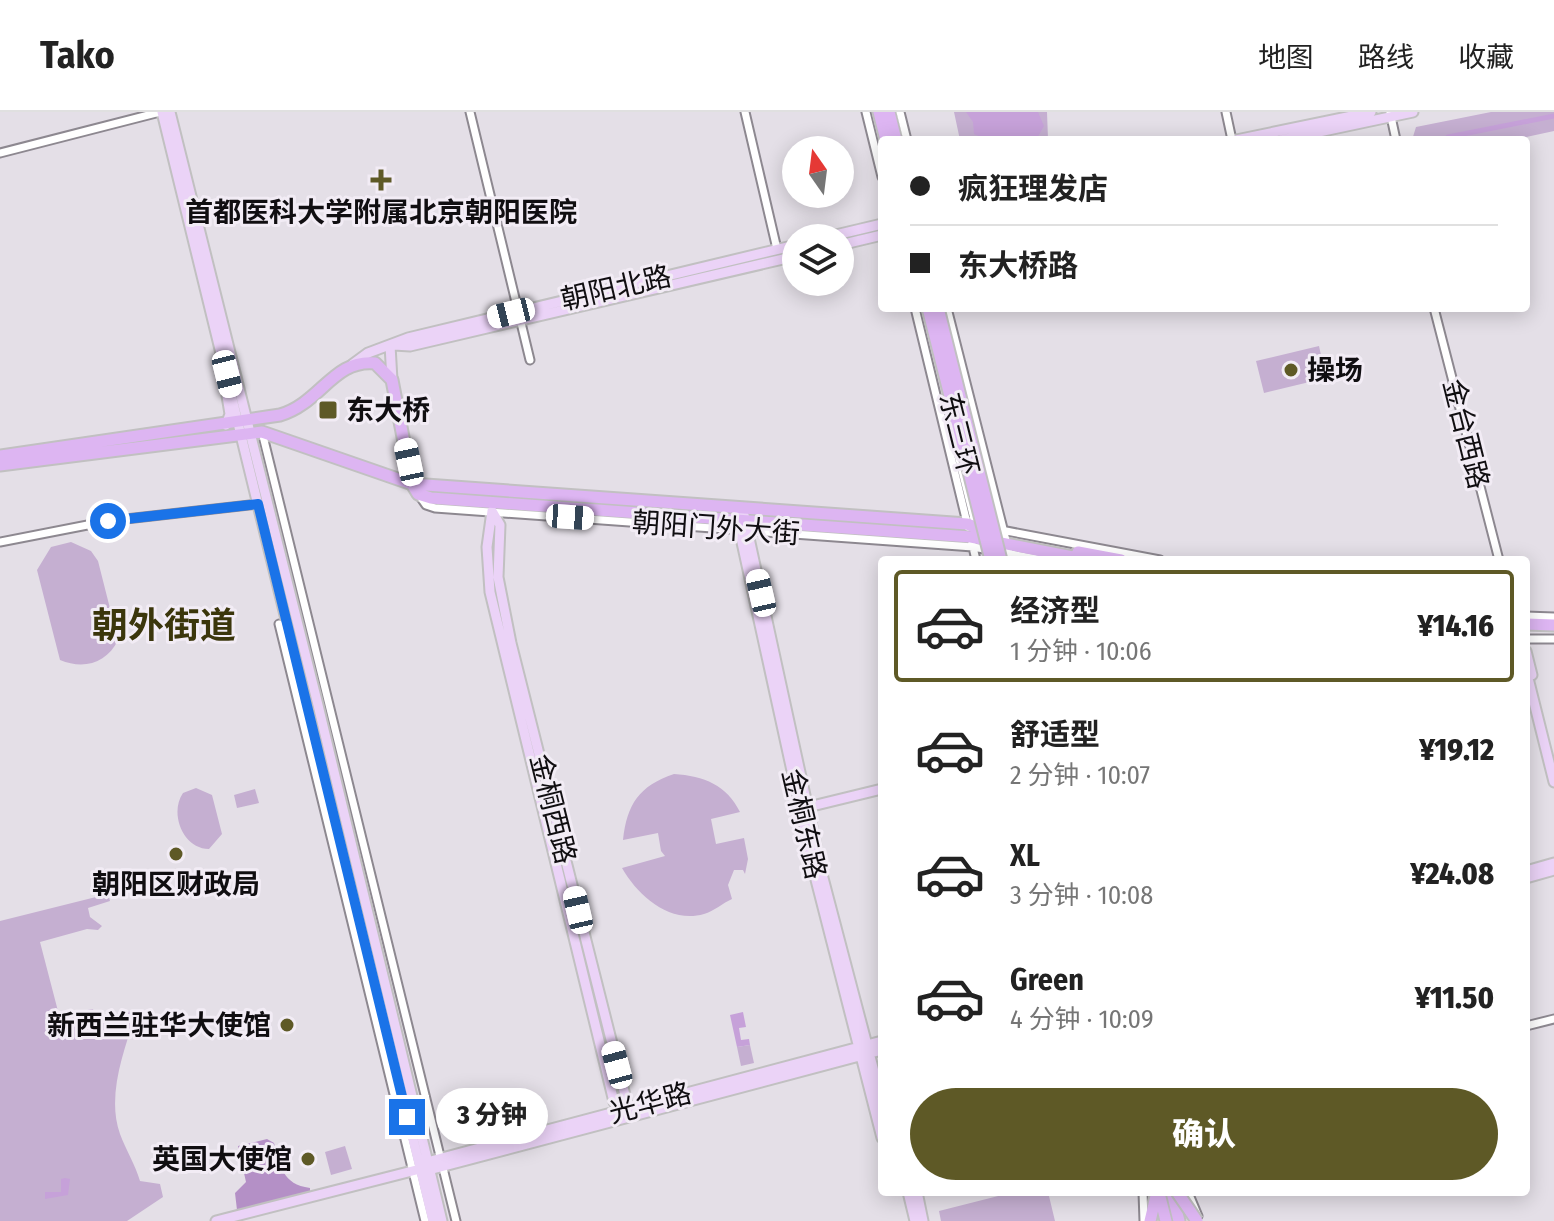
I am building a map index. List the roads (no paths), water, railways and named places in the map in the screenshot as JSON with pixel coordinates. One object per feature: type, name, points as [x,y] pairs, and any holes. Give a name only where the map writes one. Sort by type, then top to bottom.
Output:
[{"type":"highway","points":[[879,112],[885,136]]},
{"type":"highway","points":[[887,136],[889,112]]},
{"type":"highway","name":"东三环","points":[[921,312],[990,556]]},
{"type":"highway","name":"东三环","points":[[943,312],[1005,548]]},
{"type":"highway","name":"朝阳北路","points":[[248,428],[298,410],[353,364]]},
{"type":"highway","points":[[353,364],[380,365],[392,380],[415,489]]},
{"type":"highway","points":[[0,456],[226,425],[248,428]]},
{"type":"highway","points":[[0,465],[248,428]]},
{"type":"highway","name":"朝阳门外大街","points":[[248,428],[415,489],[741,520],[974,531]]},
{"type":"highway","points":[[974,531],[1005,548],[1060,556]]},
{"type":"highway","points":[[1005,548],[1082,556]]},
{"type":"highway","points":[[1530,627],[1554,628]]},
{"type":"highway","points":[[1150,1221],[1157,1196]]},
{"type":"highway","points":[[1159,1196],[1166,1221]]},
{"type":"highway","points":[[1175,1196],[1179,1221]]},
{"type":"highway","points":[[1178,1196],[1199,1218]]},
{"type":"main road","points":[[161,112],[220,347],[248,428],[258,504],[422,1168],[442,1221]]},
{"type":"main road","points":[[170,112],[329,752],[433,1221]]},
{"type":"main road","points":[[1254,136],[1371,112]]},
{"type":"main road","points":[[1298,136],[1390,114],[1413,112]]},
{"type":"main road","points":[[854,231],[878,225]]},
{"type":"main road","points":[[854,242],[878,236]]},
{"type":"main road","name":"朝阳北路","points":[[353,364],[390,345],[410,346],[782,248]]},
{"type":"main road","name":"朝阳北路","points":[[519,316],[782,259]]},
{"type":"main road","points":[[390,345],[392,380]]},
{"type":"main road","points":[[220,347],[217,354],[230,414],[226,425]]},
{"type":"main road","name":"金桐西路","points":[[492,511],[500,525],[498,569],[511,643],[626,1099],[620,1111]]},
{"type":"main road","name":"金桐东路","points":[[741,520],[805,811],[878,1120]]},
{"type":"main road","points":[[1530,666],[1554,759]]},
{"type":"main road","points":[[1530,686],[1554,782]]},
{"type":"main road","points":[[805,811],[878,793]]},
{"type":"main road","points":[[1530,870],[1554,863]]},
{"type":"main road","points":[[1530,877],[1554,870]]},
{"type":"main road","name":"光华路","points":[[441,1162],[863,1051],[878,1043]]},
{"type":"main road","name":"光华路","points":[[216,1221],[422,1168],[620,1111],[863,1051],[878,1050]]},
{"type":"main road","name":"金桐东路","points":[[863,1051],[878,1091]]},
{"type":"main road","points":[[909,1196],[915,1221]]},
{"type":"main road","points":[[918,1196],[923,1221]]},
{"type":"street","points":[[0,153],[161,112]]},
{"type":"street","points":[[470,112],[530,360]]},
{"type":"street","points":[[745,112],[777,249]]},
{"type":"street","points":[[866,112],[883,136]]},
{"type":"street","points":[[900,112],[906,136]]},
{"type":"street","points":[[1226,112],[1233,136]]},
{"type":"street","points":[[1390,114],[1395,136]]},
{"type":"street","points":[[920,312],[942,418],[974,531],[976,556]]},
{"type":"street","points":[[943,312],[997,508],[1005,548]]},
{"type":"street","name":"金台西路","points":[[1435,312],[1498,556]]},
{"type":"street","points":[[248,428],[336,737],[456,1221]]},
{"type":"street","name":"朝阳门外大街","points":[[415,489],[426,505],[435,508],[974,531]]},
{"type":"street","points":[[0,542],[108,521],[258,504]]},
{"type":"street","points":[[974,531],[997,508]]},
{"type":"street","points":[[1005,548],[1030,556]]},
{"type":"street","points":[[1005,548],[1108,556]]},
{"type":"street","points":[[1530,616],[1554,617]]},
{"type":"street","points":[[279,624],[422,1168],[425,1221]]},
{"type":"street","points":[[1530,639],[1554,639]]},
{"type":"street","points":[[329,752],[336,737]]},
{"type":"street","points":[[1530,1025],[1554,1019]]},
{"type":"street","points":[[1143,1196],[1144,1221]]},
{"type":"street","points":[[1190,1196],[1199,1218]]},
{"type":"waterway","points":[[1453,136],[1554,116]]},
{"type":"place","name":"首都医科大学附属北京朝阳医院","points":[[381,180]]},
{"type":"place","name":"操场","points":[[1291,370]]},
{"type":"place","name":"东大桥","points":[[328,410]]},
{"type":"place","name":"朝阳区财政局","points":[[176,854]]},
{"type":"place","name":"新西兰驻华大使馆","points":[[287,1025]]},
{"type":"place","name":"英国大使馆","points":[[308,1159]]},
{"type":"district","name":"朝外街道","points":[[164,626]]}]
